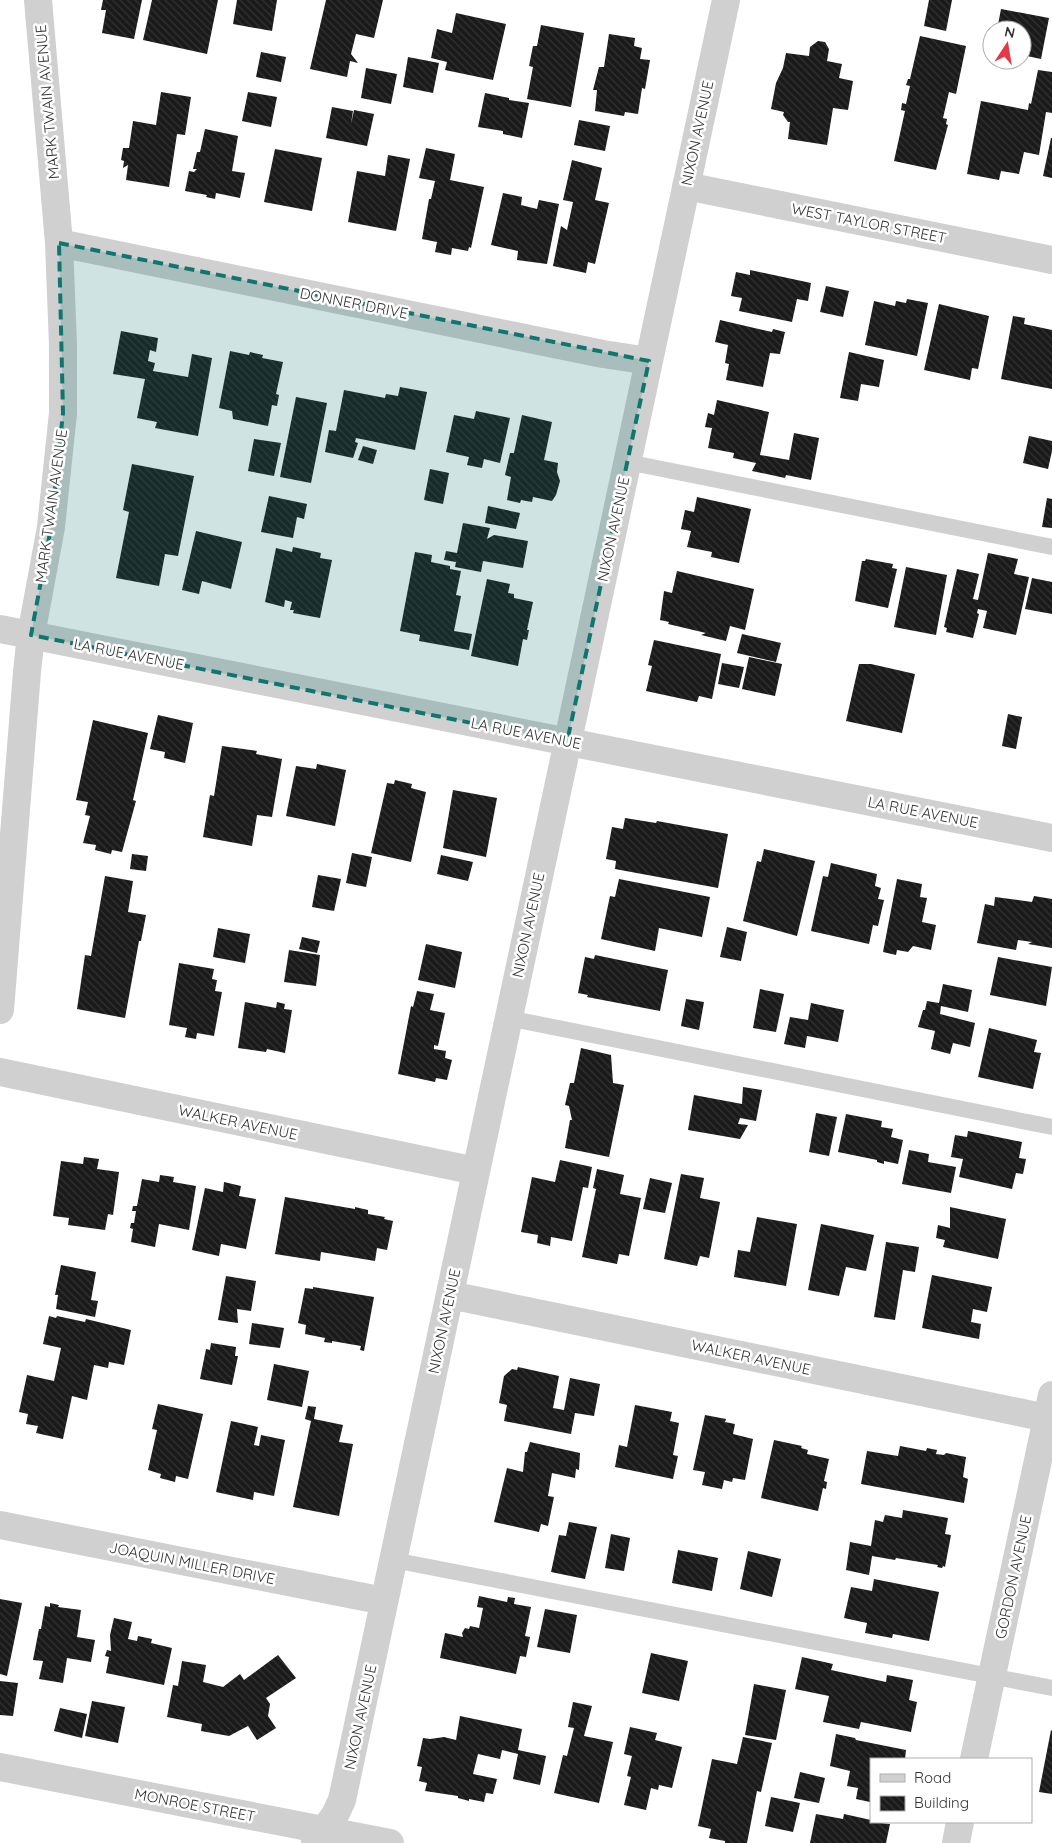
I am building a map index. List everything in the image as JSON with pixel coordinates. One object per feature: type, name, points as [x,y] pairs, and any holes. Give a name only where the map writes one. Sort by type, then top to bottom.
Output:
[{"type":"street","name":"MARK TWAIN AVENUE","points":[[0,1010],[27,672],[31,635],[51,527],[63,413],[63,345],[59,244],[38,0]]},
{"type":"street","name":"NIXON AVENUE","points":[[320,1836],[335,1815],[342,1800],[726,0]]},
{"type":"street","name":"WEST TAYLOR STREET","points":[[686,186],[1052,260]]},
{"type":"street","name":"DONNER DRIVE","points":[[59,244],[603,354],[649,361]]},
{"type":"street","name":"LA RUE AVENUE","points":[[0,629],[1052,838]]},
{"type":"street","name":"WALKER AVENUE","points":[[0,1072],[476,1171]]},
{"type":"street","name":"WALKER AVENUE","points":[[450,1295],[1050,1411]]},
{"type":"street","name":"GORDON AVENUE","points":[[974,1758],[1050,1411]]},
{"type":"street","name":"JOAQUIN MILLER DRIVE","points":[[0,1525],[384,1601]]},
{"type":"street","name":"MONROE STREET","points":[[0,1767],[320,1836],[390,1843]]},
{"type":"street","points":[[956,1843],[960,1823]]},
{"type":"lane","points":[[627,462],[1052,547]]},
{"type":"lane","points":[[508,1018],[1052,1127]]},
{"type":"lane","points":[[393,1560],[1052,1688]]},
{"type":"highlighted area","points":[[59,243],[649,361],[567,742],[31,635],[51,527],[63,413]]},
{"type":"building","points":[[103,0],[142,0],[134,39],[102,33],[106,10],[101,10]]},
{"type":"building","points":[[152,0],[218,0],[207,54],[143,40]]},
{"type":"building","points":[[237,0],[277,0],[272,31],[233,24]]},
{"type":"building","points":[[326,0],[383,0],[374,38],[356,34],[351,54],[358,63],[350,61],[347,77],[310,69]]},
{"type":"building","points":[[929,0],[952,0],[946,31],[924,26]]},
{"type":"building","points":[[1001,9],[1049,18],[1041,59],[1032,57],[1032,20],[999,20]]},
{"type":"building","points":[[456,13],[506,24],[493,80],[445,70],[447,62],[431,58],[437,29],[452,33]]},
{"type":"building","points":[[541,25],[584,33],[571,107],[527,99],[533,67],[529,66],[533,46],[537,46]]},
{"type":"building","points":[[609,34],[635,38],[634,46],[642,48],[640,59],[650,60],[645,89],[642,88],[638,114],[625,112],[624,116],[595,111],[597,90],[593,90],[599,67],[604,67]]},
{"type":"building","points":[[920,36],[966,46],[956,94],[949,92],[943,118],[947,119],[946,124],[948,125],[936,170],[894,161],[905,111],[901,110],[902,103],[906,104],[910,86],[906,85],[908,79],[910,79]]},
{"type":"building","points":[[818,41],[825,42],[829,49],[827,61],[842,64],[839,78],[853,81],[848,110],[833,108],[827,145],[788,139],[790,122],[783,115],[784,112],[771,109],[776,83],[783,68],[786,53],[809,56],[810,47]]},
{"type":"building","points":[[261,52],[286,57],[281,82],[256,77]]},
{"type":"building","points":[[408,57],[439,63],[433,93],[403,87]]},
{"type":"building","points":[[366,68],[397,74],[391,104],[361,98]]},
{"type":"building","points":[[1038,70],[1052,72],[1052,113],[1046,112],[1039,155],[1024,152],[1019,174],[1001,171],[999,180],[967,174],[981,101],[1028,110]]},
{"type":"building","points":[[161,92],[191,97],[185,135],[177,134],[169,187],[126,180],[128,165],[123,168],[124,161],[121,160],[123,148],[129,148],[133,121],[156,125]]},
{"type":"building","points":[[248,92],[277,97],[271,127],[242,121]]},
{"type":"building","points":[[485,93],[509,98],[509,100],[529,103],[522,138],[503,134],[503,131],[478,127]]},
{"type":"building","points":[[332,107],[353,111],[351,124],[354,110],[374,114],[367,146],[326,138]]},
{"type":"building","points":[[579,120],[610,126],[605,151],[574,145]]},
{"type":"building","points":[[205,129],[238,136],[232,171],[245,173],[240,198],[216,193],[215,199],[206,197],[207,195],[185,191],[189,171],[194,172],[197,169],[193,169],[197,152],[200,152]]},
{"type":"building","points":[[1052,138],[1052,178],[1043,176]]},
{"type":"building","points":[[426,148],[455,154],[450,180],[484,187],[471,248],[469,247],[468,251],[452,248],[451,255],[435,252],[437,242],[422,239],[429,199],[431,199],[435,181],[419,178]]},
{"type":"building","points":[[275,149],[322,158],[312,211],[264,202]]},
{"type":"building","points":[[388,155],[410,159],[396,231],[348,222],[357,171],[385,176]]},
{"type":"building","points":[[572,160],[602,168],[595,200],[609,203],[595,264],[588,262],[586,273],[553,266],[561,226],[567,230],[573,202],[563,200]]},
{"type":"building","points":[[503,193],[522,197],[521,205],[537,209],[539,200],[559,204],[547,264],[517,260],[518,251],[491,245]]},
{"type":"building","points":[[750,270],[811,283],[808,301],[797,299],[792,322],[739,311],[742,298],[731,296],[736,272],[750,275]]},
{"type":"building","points":[[826,286],[849,291],[843,317],[820,312]]},
{"type":"building","points":[[907,299],[928,303],[917,356],[865,345],[874,301],[895,306],[896,301],[906,303]]},
{"type":"building","points":[[939,304],[989,316],[978,369],[972,368],[970,380],[924,370]]},
{"type":"building","points":[[1013,316],[1025,318],[1024,324],[1052,330],[1052,389],[1001,379]]},
{"type":"building","points":[[720,320],[772,332],[773,329],[785,332],[780,354],[770,353],[763,387],[726,380],[729,364],[725,363],[728,345],[715,342]]},
{"type":"building","points":[[121,331],[158,338],[156,352],[150,350],[148,361],[155,363],[153,371],[188,377],[192,354],[212,358],[198,436],[155,428],[157,422],[137,418],[145,379],[113,374]]},
{"type":"building","points":[[230,351],[249,355],[250,352],[263,355],[262,358],[283,362],[276,394],[279,395],[277,406],[272,405],[268,426],[233,419],[232,411],[219,408]]},
{"type":"building","points":[[849,352],[884,360],[879,387],[861,384],[858,401],[840,398]]},
{"type":"building","points":[[400,387],[427,392],[415,450],[356,438],[355,442],[358,443],[353,458],[325,452],[329,430],[336,431],[344,390],[385,398],[386,394],[398,396]]},
{"type":"building","points":[[296,397],[327,403],[311,483],[280,477]]},
{"type":"building","points":[[717,400],[769,412],[760,455],[789,460],[794,433],[819,438],[811,480],[786,475],[785,478],[752,471],[756,463],[733,458],[734,453],[708,448],[712,428],[705,427],[708,413],[714,415]]},
{"type":"building","points":[[476,411],[510,418],[500,463],[484,459],[482,468],[467,465],[469,457],[446,452],[454,415],[474,419]]},
{"type":"building","points":[[522,415],[552,422],[544,460],[558,463],[557,472],[560,481],[552,501],[533,497],[532,502],[521,500],[520,503],[507,500],[511,477],[505,475],[510,453],[514,453]]},
{"type":"building","points":[[1029,436],[1052,441],[1048,469],[1023,463]]},
{"type":"building","points":[[254,439],[281,443],[274,476],[248,471]]},
{"type":"building","points":[[363,446],[377,450],[373,464],[358,460]]},
{"type":"building","points":[[132,464],[194,476],[178,556],[165,554],[159,586],[116,578],[129,512],[123,510]]},
{"type":"building","points":[[430,469],[449,473],[443,504],[424,500]]},
{"type":"building","points":[[269,496],[307,504],[304,519],[297,517],[293,538],[261,532]]},
{"type":"building","points":[[697,497],[751,509],[739,563],[711,557],[712,552],[687,547],[691,531],[681,529],[685,510],[694,512]]},
{"type":"building","points":[[1047,498],[1052,499],[1052,528],[1042,527]]},
{"type":"building","points":[[488,506],[520,513],[516,529],[485,523]]},
{"type":"building","points":[[463,523],[490,528],[487,539],[494,535],[528,541],[523,568],[483,561],[481,572],[455,567],[456,562],[444,560],[446,551],[457,553]]},
{"type":"building","points":[[196,531],[242,542],[231,589],[202,581],[199,594],[182,590]]},
{"type":"building","points":[[293,547],[321,553],[320,558],[332,560],[320,618],[293,613],[294,610],[290,610],[292,602],[285,600],[284,607],[265,602],[276,548],[292,552]]},
{"type":"building","points":[[415,552],[432,555],[431,562],[450,566],[450,569],[461,571],[456,595],[461,596],[454,631],[472,634],[469,650],[419,641],[420,635],[400,631]]},
{"type":"building","points":[[988,553],[1018,559],[1014,574],[1029,577],[1016,635],[983,628],[987,611],[978,609],[977,613],[979,614],[973,638],[946,632],[947,628],[944,627],[957,569],[979,574],[973,599],[978,600]]},
{"type":"building","points":[[866,559],[893,564],[892,568],[897,569],[888,608],[855,601],[862,561]]},
{"type":"building","points":[[906,567],[947,575],[936,635],[894,627]]},
{"type":"building","points":[[677,571],[754,589],[745,630],[730,626],[726,641],[701,635],[706,633],[668,624],[669,622],[660,620],[664,591],[672,593]]},
{"type":"building","points":[[1032,578],[1052,582],[1052,614],[1025,609]]},
{"type":"building","points":[[487,579],[510,584],[508,593],[514,594],[514,598],[533,602],[527,630],[529,630],[527,640],[523,639],[518,666],[471,656]]},
{"type":"building","points":[[742,634],[781,643],[776,662],[737,653]]},
{"type":"building","points":[[654,640],[721,654],[712,699],[699,696],[697,702],[646,691],[652,666],[648,665]]},
{"type":"building","points":[[749,657],[782,664],[775,696],[742,689]]},
{"type":"building","points":[[722,663],[744,667],[739,688],[718,684]]},
{"type":"building","points":[[859,664],[871,664],[915,674],[902,733],[846,721]]},
{"type":"building","points":[[1008,714],[1022,717],[1016,749],[1002,746]]},
{"type":"building","points":[[158,715],[193,723],[185,763],[164,758],[165,752],[150,749]]},
{"type":"building","points":[[93,720],[148,733],[133,800],[136,801],[122,852],[112,850],[111,854],[95,850],[96,845],[83,843],[90,816],[85,815],[88,802],[76,800]]},
{"type":"building","points":[[222,746],[257,751],[256,754],[282,759],[272,817],[257,815],[252,846],[203,837],[210,795],[214,796]]},
{"type":"building","points":[[317,764],[346,770],[335,826],[286,816],[296,766],[316,769]]},
{"type":"building","points":[[395,780],[412,784],[411,788],[426,792],[411,862],[371,853],[387,783],[394,784]]},
{"type":"building","points":[[453,790],[497,798],[486,857],[443,848]]},
{"type":"building","points":[[625,818],[656,823],[657,821],[728,834],[718,888],[615,869],[616,861],[606,859],[612,827],[623,829]]},
{"type":"building","points":[[764,849],[815,861],[797,936],[743,921],[757,861],[761,862]]},
{"type":"building","points":[[352,853],[372,857],[366,887],[346,883]]},
{"type":"building","points":[[132,854],[148,856],[146,871],[130,869]]},
{"type":"building","points":[[441,855],[473,862],[468,881],[437,874]]},
{"type":"building","points":[[831,863],[877,874],[875,886],[881,888],[878,899],[884,900],[878,926],[873,925],[869,944],[811,931],[823,876],[828,877]]},
{"type":"building","points":[[318,875],[341,879],[334,911],[312,907]]},
{"type":"building","points":[[105,876],[133,881],[128,912],[146,915],[141,941],[139,941],[125,1018],[77,1009],[85,955],[91,956]]},
{"type":"building","points":[[619,879],[710,897],[702,937],[659,928],[655,951],[601,939],[610,896],[615,897]]},
{"type":"building","points":[[897,879],[922,884],[920,897],[927,898],[922,922],[936,925],[931,950],[913,946],[908,952],[897,950],[896,955],[883,952]]},
{"type":"building","points":[[1034,896],[1052,899],[1052,948],[1028,944],[1032,942],[1018,940],[1016,950],[977,943],[985,904],[994,906],[995,897],[1032,902]]},
{"type":"building","points":[[727,927],[747,932],[741,961],[720,957]]},
{"type":"building","points":[[218,928],[250,934],[245,963],[213,957]]},
{"type":"building","points":[[302,937],[320,941],[317,953],[299,949]]},
{"type":"building","points":[[426,944],[462,952],[455,988],[418,980]]},
{"type":"building","points":[[289,950],[320,955],[316,986],[284,982]]},
{"type":"building","points":[[595,955],[668,970],[660,1011],[587,997],[588,995],[578,993],[585,957],[594,959]]},
{"type":"building","points":[[998,957],[1052,967],[1046,1006],[990,995]]},
{"type":"building","points":[[179,963],[214,969],[212,979],[217,980],[215,991],[222,992],[214,1036],[197,1033],[196,1039],[185,1037],[187,1028],[169,1025]]},
{"type":"building","points":[[943,984],[972,990],[968,1012],[941,1006],[940,1014],[975,1023],[970,1047],[953,1043],[950,1054],[931,1049],[935,1031],[918,1027],[927,1001],[939,1003]]},
{"type":"building","points":[[760,989],[784,994],[776,1032],[753,1028]]},
{"type":"building","points":[[417,991],[434,994],[430,1010],[445,1013],[438,1046],[434,1045],[434,1049],[446,1051],[445,1058],[452,1060],[447,1080],[436,1078],[435,1082],[398,1074],[411,1006],[413,1007]]},
{"type":"building","points":[[686,999],[704,1002],[699,1030],[681,1026]]},
{"type":"building","points":[[245,1002],[276,1008],[277,1002],[285,1004],[284,1009],[292,1010],[285,1053],[267,1049],[266,1052],[238,1048]]},
{"type":"building","points":[[811,1003],[844,1010],[838,1042],[807,1036],[805,1048],[784,1044],[790,1017],[808,1020]]},
{"type":"building","points":[[989,1028],[1037,1040],[1034,1052],[1041,1053],[1033,1089],[978,1077]]},
{"type":"building","points":[[581,1048],[611,1055],[613,1083],[624,1085],[609,1157],[565,1148],[570,1120],[572,1120],[569,1106],[565,1105],[570,1083],[574,1083]]},
{"type":"building","points":[[743,1087],[762,1090],[756,1121],[740,1118],[738,1124],[748,1125],[740,1139],[688,1130],[694,1095],[742,1104]]},
{"type":"building","points":[[816,1113],[837,1117],[829,1156],[809,1152]]},
{"type":"building","points":[[846,1114],[882,1121],[881,1127],[893,1129],[891,1137],[903,1140],[898,1164],[884,1161],[884,1164],[877,1162],[877,1160],[838,1152]]},
{"type":"building","points":[[968,1131],[1022,1142],[1019,1158],[1026,1159],[1023,1174],[1016,1173],[1012,1189],[959,1177],[963,1159],[951,1157],[955,1135],[967,1137]]},
{"type":"building","points":[[909,1150],[929,1154],[928,1162],[956,1167],[951,1193],[902,1184]]},
{"type":"building","points":[[84,1157],[99,1159],[97,1169],[119,1172],[113,1215],[108,1214],[105,1230],[68,1225],[69,1218],[53,1216],[61,1161],[83,1164]]},
{"type":"building","points":[[560,1160],[592,1167],[588,1188],[583,1187],[572,1241],[551,1237],[550,1246],[537,1243],[538,1235],[521,1232],[532,1177],[555,1182]]},
{"type":"building","points":[[597,1169],[624,1175],[620,1194],[641,1198],[629,1256],[619,1254],[617,1264],[582,1257],[596,1189],[593,1188]]},
{"type":"building","points":[[681,1174],[704,1178],[700,1198],[720,1202],[709,1258],[700,1256],[697,1266],[664,1259]]},
{"type":"building","points":[[160,1175],[174,1177],[173,1182],[196,1186],[189,1230],[159,1224],[155,1247],[131,1242],[133,1229],[130,1228],[131,1223],[134,1223],[136,1211],[132,1211],[133,1206],[137,1206],[142,1179],[159,1182]]},
{"type":"building","points":[[650,1178],[672,1183],[665,1213],[643,1209]]},
{"type":"building","points":[[224,1182],[241,1186],[239,1196],[256,1199],[246,1249],[221,1244],[219,1256],[192,1250],[205,1188],[223,1192]]},
{"type":"building","points":[[285,1197],[355,1209],[355,1207],[368,1210],[368,1214],[385,1217],[384,1219],[393,1221],[387,1250],[377,1248],[375,1261],[321,1252],[320,1261],[275,1254]]},
{"type":"building","points":[[950,1207],[1006,1219],[998,1259],[943,1247],[945,1240],[936,1238],[938,1225],[950,1228]]},
{"type":"building","points":[[757,1217],[797,1224],[786,1286],[734,1277],[738,1250],[750,1252]]},
{"type":"building","points":[[821,1224],[874,1235],[866,1271],[846,1267],[839,1296],[808,1290]]},
{"type":"building","points":[[886,1242],[919,1247],[915,1272],[903,1270],[895,1320],[874,1317]]},
{"type":"building","points":[[61,1265],[96,1272],[91,1300],[98,1301],[95,1317],[56,1309],[58,1295],[55,1295]]},
{"type":"building","points":[[932,1275],[992,1287],[987,1312],[973,1309],[971,1322],[981,1324],[979,1339],[922,1328]]},
{"type":"building","points":[[226,1276],[256,1281],[251,1311],[237,1309],[238,1323],[218,1320]]},
{"type":"building","points":[[313,1287],[374,1297],[364,1351],[360,1350],[361,1346],[332,1341],[332,1343],[324,1342],[325,1338],[305,1334],[306,1325],[298,1323],[305,1288],[313,1289]]},
{"type":"building","points":[[49,1316],[85,1322],[86,1319],[131,1330],[124,1365],[109,1362],[108,1368],[94,1365],[87,1400],[72,1396],[63,1439],[36,1433],[38,1426],[26,1424],[28,1414],[19,1412],[27,1375],[54,1381],[61,1348],[43,1344]]},
{"type":"building","points":[[252,1323],[284,1328],[280,1348],[249,1344]]},
{"type":"building","points":[[211,1343],[236,1347],[235,1356],[238,1356],[232,1385],[200,1379],[206,1349],[210,1350]]},
{"type":"building","points":[[274,1364],[309,1371],[302,1407],[267,1400]]},
{"type":"building","points":[[518,1367],[559,1376],[553,1408],[564,1410],[570,1378],[600,1384],[594,1416],[575,1413],[571,1434],[504,1421],[507,1405],[499,1403],[504,1376],[512,1369],[517,1370]]},
{"type":"building","points":[[158,1404],[203,1414],[188,1479],[176,1476],[175,1482],[160,1478],[161,1474],[148,1470],[157,1430],[152,1429]]},
{"type":"building","points":[[635,1405],[672,1412],[670,1421],[679,1423],[673,1455],[678,1456],[673,1479],[615,1467],[619,1445],[627,1447]]},
{"type":"building","points":[[308,1406],[316,1407],[314,1419],[343,1425],[339,1442],[353,1444],[339,1516],[293,1507],[311,1421],[305,1419]]},
{"type":"building","points":[[705,1415],[726,1419],[725,1422],[735,1424],[733,1434],[753,1439],[745,1480],[733,1478],[732,1482],[724,1480],[722,1489],[702,1485],[705,1472],[693,1470]]},
{"type":"building","points":[[231,1421],[258,1427],[254,1445],[259,1446],[261,1435],[285,1440],[274,1496],[254,1492],[253,1500],[216,1492]]},
{"type":"building","points":[[774,1440],[802,1446],[801,1448],[808,1450],[807,1454],[829,1459],[824,1481],[827,1482],[826,1489],[823,1488],[818,1511],[761,1498]]},
{"type":"building","points":[[530,1442],[580,1453],[579,1470],[576,1469],[575,1478],[552,1473],[548,1496],[554,1497],[548,1526],[541,1524],[539,1532],[494,1522],[507,1468],[523,1472],[525,1452],[527,1452]]},
{"type":"building","points":[[900,1446],[926,1451],[927,1448],[937,1450],[936,1454],[944,1455],[946,1453],[966,1457],[963,1477],[968,1479],[964,1503],[861,1484],[867,1451],[898,1456]]},
{"type":"building","points":[[903,1510],[948,1518],[945,1534],[951,1535],[945,1567],[943,1566],[942,1568],[937,1567],[938,1565],[896,1558],[895,1560],[872,1556],[869,1575],[846,1570],[850,1542],[871,1546],[875,1520],[883,1522],[885,1515],[902,1518]]},
{"type":"building","points":[[569,1522],[597,1527],[585,1579],[551,1572],[559,1535],[566,1536]]},
{"type":"building","points":[[611,1534],[630,1538],[624,1571],[605,1568]]},
{"type":"building","points":[[678,1550],[718,1558],[712,1591],[672,1583]]},
{"type":"building","points":[[748,1551],[781,1559],[772,1597],[740,1589]]},
{"type":"building","points":[[874,1579],[939,1592],[929,1641],[893,1634],[892,1638],[865,1633],[867,1623],[844,1618],[851,1587],[872,1591]]},
{"type":"building","points":[[479,1596],[507,1602],[508,1597],[515,1598],[514,1604],[531,1607],[525,1636],[530,1637],[526,1657],[520,1656],[516,1674],[440,1658],[445,1633],[463,1637],[462,1633],[465,1628],[469,1629],[470,1626],[479,1628],[483,1608],[477,1607]]},
{"type":"building","points":[[0,1599],[22,1603],[7,1676],[0,1674]]},
{"type":"building","points":[[50,1603],[59,1605],[58,1607],[81,1610],[77,1637],[95,1640],[91,1662],[67,1658],[63,1683],[39,1679],[43,1661],[33,1660],[45,1606],[50,1607]]},
{"type":"building","points":[[545,1609],[577,1615],[570,1653],[537,1647]]},
{"type":"building","points":[[114,1618],[132,1622],[128,1639],[137,1641],[138,1636],[152,1639],[151,1643],[172,1648],[164,1685],[106,1673],[109,1657],[105,1656],[107,1650],[111,1651],[110,1635]]},
{"type":"building","points":[[651,1653],[688,1661],[679,1701],[642,1693]]},
{"type":"building","points":[[278,1655],[296,1678],[266,1698],[270,1704],[268,1716],[276,1728],[257,1740],[248,1726],[229,1736],[201,1731],[202,1724],[167,1717],[173,1685],[178,1686],[182,1661],[206,1665],[203,1682],[223,1687],[240,1674],[244,1680]]},
{"type":"building","points":[[802,1657],[833,1664],[831,1670],[886,1682],[887,1675],[913,1680],[909,1700],[917,1702],[911,1732],[861,1722],[859,1729],[823,1722],[829,1696],[795,1689]]},
{"type":"building","points":[[0,1681],[18,1683],[13,1716],[0,1715]]},
{"type":"building","points":[[754,1684],[786,1690],[776,1740],[745,1735]]},
{"type":"building","points":[[92,1701],[125,1707],[118,1743],[85,1736]]},
{"type":"building","points":[[573,1702],[592,1706],[584,1736],[613,1742],[599,1803],[554,1793],[563,1755],[567,1756],[574,1728],[568,1727]]},
{"type":"building","points":[[60,1708],[87,1714],[82,1738],[54,1731]]},
{"type":"building","points":[[460,1716],[522,1729],[518,1750],[546,1756],[540,1785],[513,1779],[518,1754],[502,1750],[500,1759],[478,1754],[473,1774],[497,1779],[493,1794],[486,1793],[484,1802],[469,1799],[469,1801],[458,1798],[458,1796],[425,1791],[427,1783],[419,1781],[422,1767],[417,1766],[423,1738],[444,1737],[456,1740]]},
{"type":"building","points":[[630,1727],[657,1733],[655,1740],[682,1747],[672,1788],[659,1785],[658,1790],[651,1788],[646,1810],[624,1805],[631,1777],[627,1776],[632,1756],[624,1754]]},
{"type":"building","points":[[1052,1731],[1052,1794],[1039,1792]]},
{"type":"building","points":[[836,1734],[906,1750],[905,1758],[870,1758],[870,1802],[856,1799],[858,1788],[847,1786],[850,1771],[830,1766]]},
{"type":"building","points":[[743,1737],[772,1743],[761,1792],[757,1791],[747,1843],[725,1843],[725,1841],[709,1838],[711,1829],[698,1826],[712,1759],[737,1764]]},
{"type":"building","points":[[800,1772],[825,1778],[819,1803],[794,1798]]},
{"type":"building","points":[[771,1797],[800,1803],[793,1832],[765,1826]]},
{"type":"building","points":[[816,1814],[843,1819],[844,1814],[870,1820],[870,1823],[890,1824],[886,1843],[810,1843]]}]
